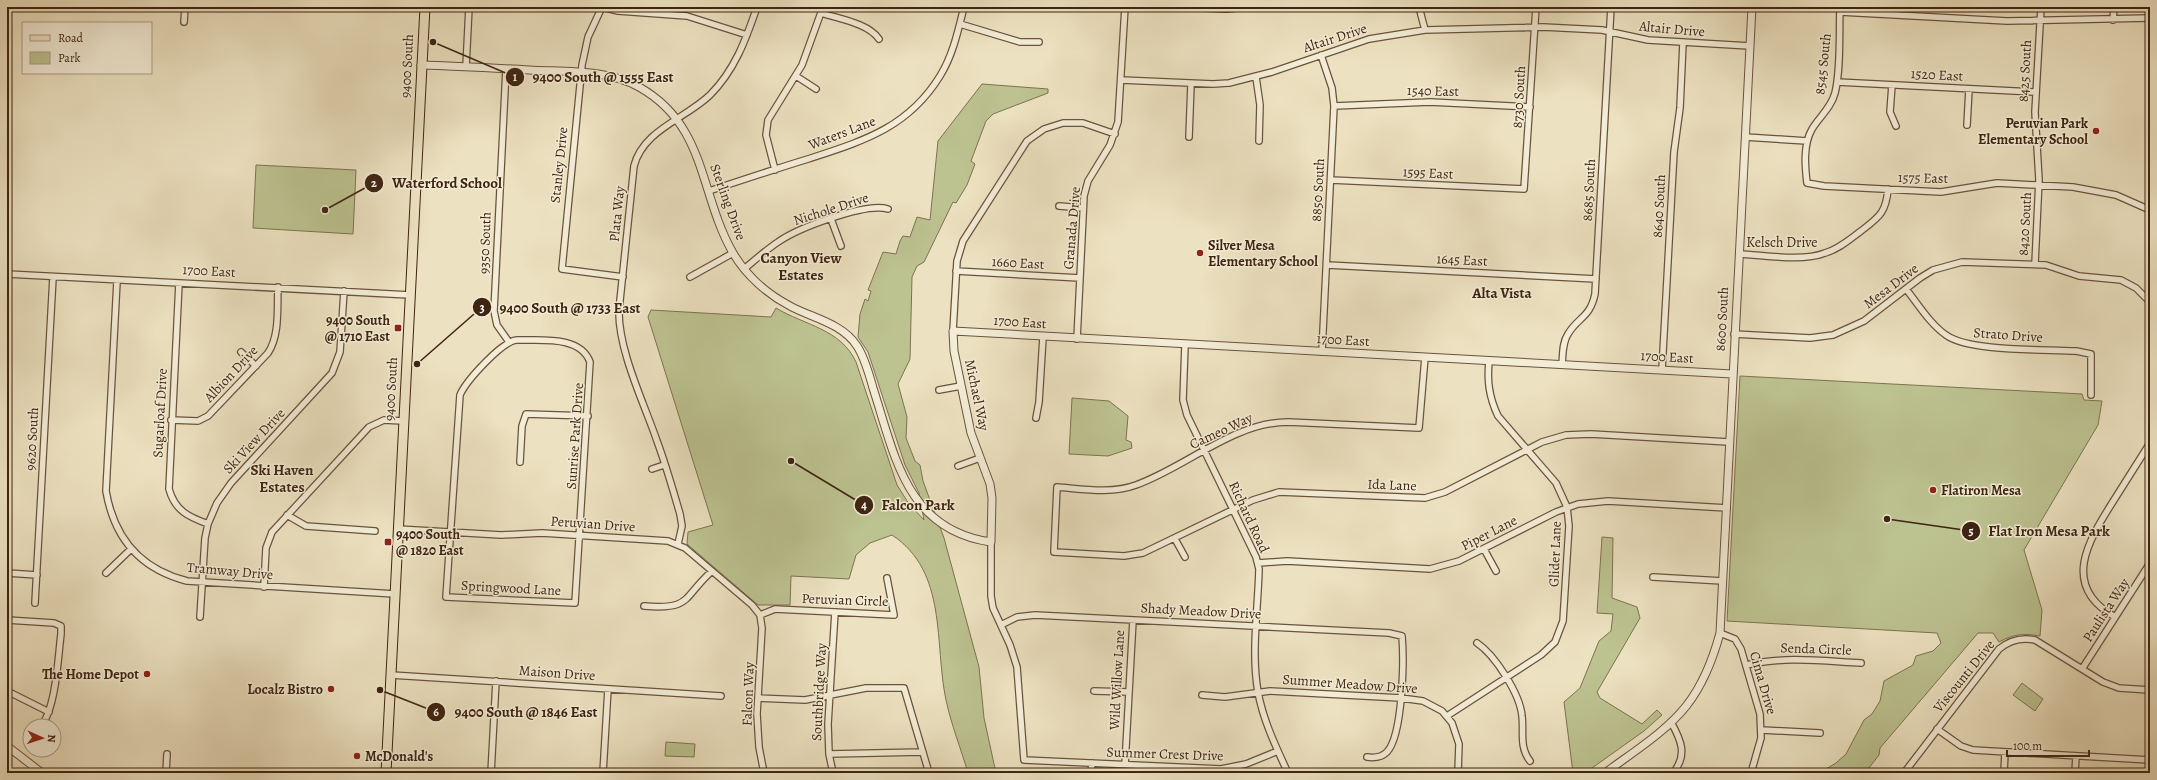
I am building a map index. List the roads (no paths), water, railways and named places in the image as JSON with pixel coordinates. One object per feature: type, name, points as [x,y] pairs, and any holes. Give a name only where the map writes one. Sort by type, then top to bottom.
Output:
[{"type":"main road","name":"9400 South","points":[[386,773],[425,7]]},
{"type":"street","points":[[184,22],[185,7]]},
{"type":"street","points":[[466,67],[469,7]]},
{"type":"street","points":[[602,7],[618,12],[692,17],[747,35]]},
{"type":"street","name":"Stanley Drive","points":[[602,7],[588,37],[581,73],[562,269],[623,277]]},
{"type":"street","name":"Plata Way","points":[[678,544],[682,520],[636,385],[621,331],[619,310],[634,166],[643,145],[651,137],[700,104],[722,82],[737,59],[757,7]]},
{"type":"street","name":"Waters Lane","points":[[709,191],[865,140],[894,125],[924,99],[941,75],[949,59],[964,7]]},
{"type":"street","name":"Granada Drive","points":[[1077,339],[1083,208],[1088,181],[1115,134],[1120,112],[1125,7]]},
{"type":"street","points":[[1181,7],[1226,9],[1246,7]]},
{"type":"street","points":[[1419,7],[1425,30]]},
{"type":"street","name":"8730 South","points":[[1524,189],[1536,7]]},
{"type":"street","name":"8685 South","points":[[1562,365],[1563,349],[1568,335],[1591,307],[1596,279],[1611,7]]},
{"type":"street","name":"8600 South","points":[[1605,773],[1671,722],[1688,705],[1701,684],[1712,659],[1720,633],[1734,334],[1752,7]]},
{"type":"street","name":"8425 South","points":[[2039,185],[2035,121],[2041,7]]},
{"type":"street","points":[[2113,20],[2114,7]]},
{"type":"street","points":[[775,170],[766,142],[766,128],[772,114],[796,76],[807,54],[822,10],[867,28],[875,33],[879,39]]},
{"type":"street","points":[[1840,10],[2007,21],[2113,20],[2150,18]]},
{"type":"street","name":"8545 South","points":[[1807,141],[1812,130],[1831,104],[1837,82],[1840,10]]},
{"type":"street","points":[[960,24],[1020,42],[1040,42]]},
{"type":"street","name":"Altair Drive","points":[[1121,80],[1192,84],[1223,84],[1256,77],[1369,39],[1425,30],[1534,27],[1610,31],[1641,39],[1750,46]]},
{"type":"street","name":"8640 South","points":[[1662,370],[1674,160],[1680,108],[1683,42]]},
{"type":"street","name":"8850 South","points":[[1321,55],[1332,88],[1334,106],[1322,352]]},
{"type":"street","name":"Sterling Drive","points":[[421,65],[581,73],[613,77],[637,86],[657,99],[678,119],[694,146],[723,232],[733,253],[744,269],[760,286],[779,300],[835,326],[852,340],[864,359],[902,477],[915,498],[930,514],[947,526],[967,536],[991,542]]},
{"type":"street","name":"9350 South","points":[[506,69],[494,311],[497,325],[509,342]]},
{"type":"street","points":[[796,76],[816,88]]},
{"type":"street","points":[[1256,77],[1260,105],[1259,141]]},
{"type":"street","name":"1520 East","points":[[1837,82],[2036,92]]},
{"type":"street","points":[[1189,137],[1192,84]]},
{"type":"street","points":[[1892,85],[1890,112],[1896,126]]},
{"type":"street","points":[[1967,125],[1969,89]]},
{"type":"street","name":"1540 East","points":[[1334,106],[1430,102],[1530,107]]},
{"type":"street","name":"Michael Way","points":[[1024,760],[1017,667],[991,596],[992,498],[990,484],[971,434],[954,351],[953,331],[956,271],[959,251],[968,232],[1021,149],[1031,138],[1053,125],[1073,122],[1082,123],[1115,134]]},
{"type":"street","points":[[1745,137],[1807,141]]},
{"type":"street","name":"1575 East","points":[[1807,141],[1805,168],[1807,183],[1941,192],[1993,184],[2039,185],[2095,190],[2116,195],[2150,210]]},
{"type":"street","name":"1595 East","points":[[1331,180],[1524,189]]},
{"type":"street","name":"8420 South","points":[[2035,264],[2039,185]]},
{"type":"street","name":"Kelsch Drive","points":[[1739,254],[1805,257],[1824,254],[1835,249],[1880,215],[1886,206],[1888,189]]},
{"type":"street","name":"Nichole Drive","points":[[744,269],[778,242],[795,232],[870,207],[880,206],[888,209]]},
{"type":"street","points":[[1059,206],[1083,208]]},
{"type":"street","points":[[832,219],[841,246]]},
{"type":"street","points":[[690,277],[733,253]]},
{"type":"street","name":"Mesa Drive","points":[[1734,334],[1810,338],[1833,335],[1864,321],[1933,270],[1962,262],[2035,264],[2056,267],[2079,276],[2121,280],[2136,288],[2150,302]]},
{"type":"street","name":"1645 East","points":[[1327,265],[1596,279]]},
{"type":"street","name":"1660 East","points":[[956,271],[1080,278]]},
{"type":"street","name":"1700 East","points":[[7,274],[117,281],[278,287],[410,295]]},
{"type":"street","name":"9620 South","points":[[35,603],[53,277]]},
{"type":"street","name":"Tramway Drive","points":[[117,281],[106,491],[114,521],[131,549],[161,572],[178,579],[202,583],[395,594]]},
{"type":"street","name":"Sugarloaf Drive","points":[[179,283],[168,480],[171,497],[180,510],[208,524]]},
{"type":"street","name":"Albion Drive","points":[[171,420],[198,421],[208,416],[268,353],[274,340],[278,287]]},
{"type":"street","name":"Strato Drive","points":[[1906,289],[1937,328],[1956,341],[1978,346],[2076,351],[2091,354],[2091,395]]},
{"type":"street","name":"Ski View Drive","points":[[200,617],[203,552],[208,524],[218,503],[232,483],[332,373],[341,347],[344,291]]},
{"type":"street","name":"1700 East","points":[[953,331],[1732,374]]},
{"type":"street","points":[[1036,418],[1039,402],[1042,337]]},
{"type":"street","name":"Sunrise Park Drive","points":[[509,342],[517,340],[564,342],[577,345],[583,349],[590,362],[588,416],[575,603]]},
{"type":"street","points":[[451,532],[460,395],[469,380],[509,342]]},
{"type":"street","name":"Richard Road","points":[[1185,345],[1183,390],[1184,407],[1190,424],[1234,510],[1254,551],[1258,563],[1255,659],[1258,692],[1266,722],[1288,773]]},
{"type":"street","points":[[241,352],[256,366]]},
{"type":"street","name":"Cameo Way","points":[[1054,552],[1057,488],[1106,490],[1126,488],[1146,481],[1256,426],[1277,422],[1419,428],[1425,357]]},
{"type":"street","name":"Glider Lane","points":[[1447,716],[1541,655],[1555,642],[1560,632],[1565,610],[1569,526],[1567,507],[1556,483],[1507,428],[1492,402],[1488,388],[1489,361]]},
{"type":"street","points":[[939,390],[961,386]]},
{"type":"street","points":[[520,462],[522,426],[526,414],[588,416]]},
{"type":"street","points":[[264,587],[265,556],[269,540],[277,525],[369,427],[384,420],[404,421]]},
{"type":"street","name":"Ida Lane","points":[[1054,552],[1134,555],[1153,550],[1266,495],[1279,492],[1425,498],[1445,492],[1527,450],[1554,438],[1579,434],[1729,442]]},
{"type":"street","points":[[2115,617],[2098,606],[2090,597],[2085,586],[2084,560],[2092,536],[2150,443]]},
{"type":"street","points":[[958,466],[980,458]]},
{"type":"street","points":[[652,469],[664,465]]},
{"type":"street","name":"Piper Lane","points":[[1258,563],[1287,561],[1430,568],[1450,565],[1567,507],[1593,501],[1727,508]]},
{"type":"street","points":[[287,515],[306,526],[375,531]]},
{"type":"street","name":"Peruvian Drive","points":[[398,529],[501,535],[542,533],[668,541],[678,544],[712,571],[752,605],[760,615]]},
{"type":"street","name":"Springwood Lane","points":[[451,532],[446,596],[575,603]]},
{"type":"street","points":[[1175,539],[1185,557]]},
{"type":"street","points":[[106,573],[131,549]]},
{"type":"street","points":[[1484,549],[1496,571]]},
{"type":"street","name":"Paulista Way","points":[[2082,669],[2150,563]]},
{"type":"street","points":[[644,606],[668,608],[680,604],[712,571]]},
{"type":"street","points":[[7,573],[37,575]]},
{"type":"street","points":[[1653,577],[1723,581]]},
{"type":"street","name":"Peruvian Circle","points":[[760,615],[775,609],[894,615],[888,578]]},
{"type":"street","name":"Southbridge Way","points":[[833,773],[829,754],[830,695],[835,612]]},
{"type":"street","name":"Shady Meadow Drive","points":[[1001,625],[1026,614],[1389,633],[1402,636],[1401,698]]},
{"type":"street","name":"Falcon Way","points":[[760,615],[762,637],[758,698],[758,731],[764,773]]},
{"type":"street","points":[[7,620],[54,623],[61,626],[49,712],[46,718]]},
{"type":"street","name":"Wild Willow Lane","points":[[1125,765],[1132,620]]},
{"type":"street","name":"Cima Drive","points":[[1720,633],[1738,643],[1747,664],[1760,714],[1762,730],[1751,773]]},
{"type":"street","name":"Viscounti Drive","points":[[1904,773],[1999,649],[2013,640],[2027,638],[2035,640],[2111,686],[2150,690]]},
{"type":"street","points":[[1477,643],[1489,652],[1519,701],[1523,727],[1522,746],[1530,761]]},
{"type":"street","name":"Senda Circle","points":[[1747,664],[1779,659],[1861,663]]},
{"type":"street","name":"Maison Drive","points":[[391,675],[721,696]]},
{"type":"street","points":[[491,773],[496,681]]},
{"type":"street","points":[[604,773],[608,688]]},
{"type":"street","points":[[758,698],[796,700],[866,688],[904,688],[929,773]]},
{"type":"street","points":[[1094,690],[1129,692]]},
{"type":"street","points":[[7,691],[49,712]]},
{"type":"street","name":"Summer Meadow Drive","points":[[1202,695],[1225,696],[1270,691],[1401,698],[1423,701],[1433,705],[1447,716],[1452,723],[1459,744],[1458,773]]},
{"type":"street","points":[[1367,757],[1376,758],[1386,753],[1391,748],[1397,726],[1401,698]]},
{"type":"street","points":[[1671,722],[1682,742],[1683,750],[1679,766],[1673,773]]},
{"type":"street","points":[[1937,729],[1967,749],[2150,760]]},
{"type":"street","points":[[1762,730],[1820,733]]},
{"type":"street","points":[[7,746],[42,773]]},
{"type":"street","name":"Summer Crest Drive","points":[[1024,760],[1125,765],[1168,770],[1221,769],[1237,767],[1278,751]]},
{"type":"street","points":[[829,754],[923,752]]},
{"type":"street","points":[[2004,773],[2005,752]]},
{"type":"street","points":[[166,773],[167,754]]},
{"type":"street","points":[[2075,773],[2076,756]]},
{"type":"street","points":[[1092,763],[1092,773]]},
{"type":"street","points":[[1237,767],[1239,773]]},
{"type":"place","name":"9400 South @ 1555 East","points":[[433,42]]},
{"type":"place","name":"Peruvian Park Elementary School","points":[[2096,131]]},
{"type":"place","name":"Waterford School","points":[[325,210]]},
{"type":"place","name":"Silver Mesa Elementary School","points":[[1200,253]]},
{"type":"place","name":"9400 South @ 1710 East","points":[[398,328]]},
{"type":"place","name":"9400 South @ 1733 East","points":[[417,364]]},
{"type":"place","name":"Falcon Park","points":[[791,461]]},
{"type":"place","name":"Flatiron Mesa","points":[[1933,490]]},
{"type":"place","name":"Flat Iron Mesa Park","points":[[1887,519]]},
{"type":"place","name":"9400 South @ 1820 East","points":[[388,542]]},
{"type":"place","name":"The Home Depot","points":[[147,674]]},
{"type":"place","name":"Localz Bistro","points":[[331,689]]},
{"type":"place","name":"9400 South @ 1846 East","points":[[380,690]]},
{"type":"place","name":"McDonald's","points":[[357,756]]},
{"type":"district","name":"Canyon View Estates","points":[[801,266]]},
{"type":"district","name":"Alta Vista","points":[[1502,293]]},
{"type":"district","name":"Ski Haven Estates","points":[[282,478]]}]
